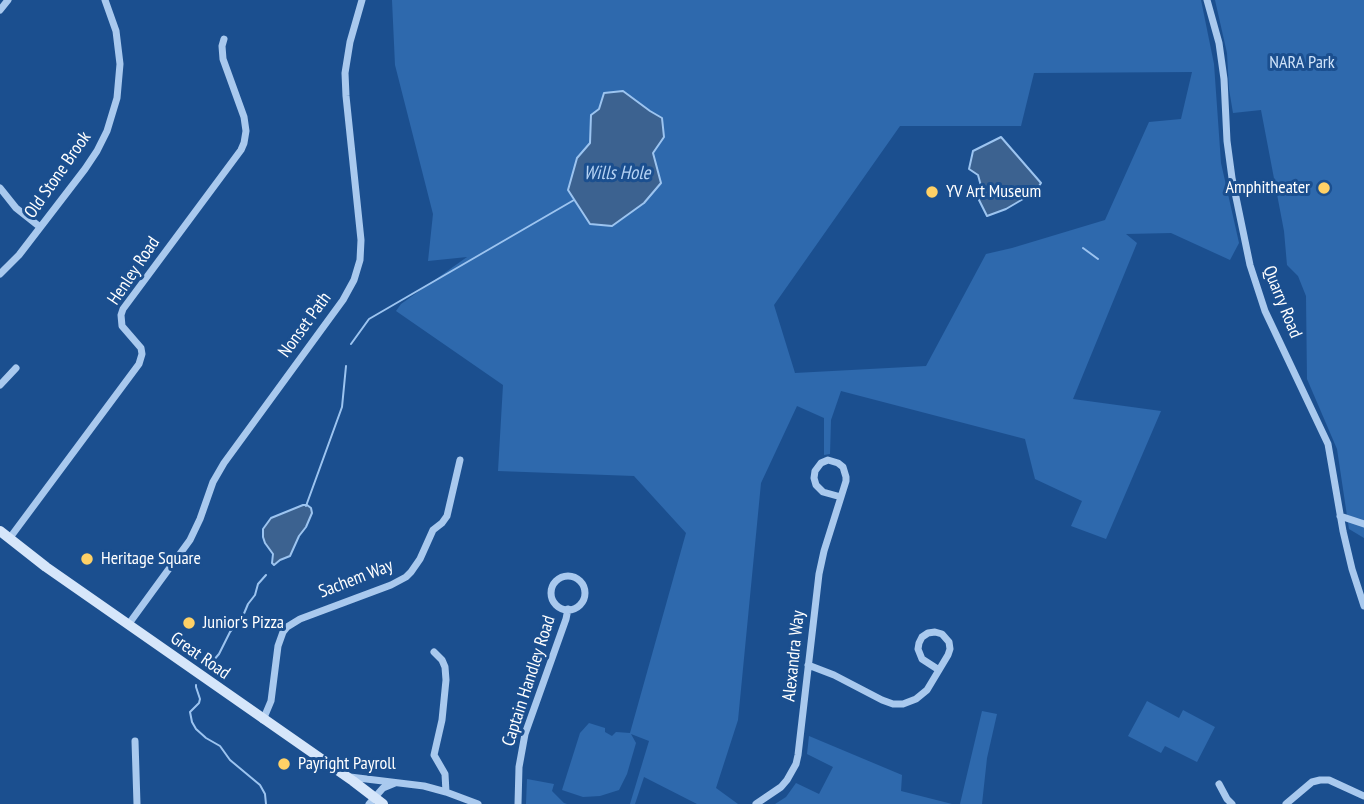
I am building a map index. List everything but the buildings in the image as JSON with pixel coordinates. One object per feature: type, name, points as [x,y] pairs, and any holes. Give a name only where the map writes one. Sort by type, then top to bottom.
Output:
[{"type":"main road","name":"Great Road","points":[[0,531],[32,557],[345,776],[376,802]]},
{"type":"street","points":[[0,10],[8,0]]},
{"type":"street","name":"Nonset Path","points":[[128,625],[190,540],[213,482],[224,463],[343,300],[358,270],[361,229],[345,73],[350,42],[362,0]]},
{"type":"street","name":"Quarry Road","points":[[1208,0],[1219,43],[1224,79],[1232,178],[1250,265],[1265,311],[1328,444],[1340,516],[1364,606]]},
{"type":"street","name":"Old Stone Brook","points":[[0,274],[19,255],[103,141],[119,87],[119,53],[107,1]]},
{"type":"street","name":"Henley Road","points":[[9,538],[139,364],[141,348],[122,326],[123,309],[244,144],[244,117],[223,59],[224,39]]},
{"type":"street","points":[[0,188],[16,208],[40,227]]},
{"type":"street","points":[[0,385],[16,368]]},
{"type":"street","name":"Sachem Way","points":[[263,720],[271,701],[278,646],[287,626],[406,577],[420,559],[433,530],[447,516],[460,460]]},
{"type":"street","name":"Alexandra Way","points":[[756,804],[781,787],[796,764],[819,574],[841,496],[846,477],[843,467],[838,463],[832,460],[821,463],[815,471],[816,485],[823,492],[841,496]]},
{"type":"street","points":[[1340,516],[1364,524]]},
{"type":"street","name":"Captain Handley Road","points":[[568,576],[581,582],[585,593],[578,606],[568,609],[555,603],[551,591],[556,582],[568,576]]},
{"type":"street","name":"Captain Handley Road","points":[[518,804],[519,767],[525,734],[568,609]]},
{"type":"street","points":[[808,665],[893,704],[903,704],[919,698],[927,690],[948,656],[950,645],[947,639],[935,632],[920,639],[918,653],[939,670]]},
{"type":"street","points":[[434,652],[445,667],[442,720],[434,755],[445,774],[446,792]]},
{"type":"street","points":[[135,741],[137,804]]},
{"type":"street","points":[[345,776],[401,782],[446,792],[478,804]]},
{"type":"street","points":[[1286,804],[1312,782],[1320,780],[1329,780],[1364,796]]},
{"type":"street","points":[[376,802],[386,785],[401,782]]},
{"type":"street","points":[[1219,784],[1232,804]]},
{"type":"green space","points":[[392,0],[1201,0],[1214,64],[1221,163],[1239,243],[1230,260],[1171,233],[1126,234],[1137,243],[1073,399],[1161,411],[1106,539],[1071,526],[1082,501],[1035,479],[1025,439],[841,391],[831,420],[830,454],[824,455],[824,418],[797,406],[761,483],[738,720],[716,788],[738,804],[697,804],[644,777],[635,804],[630,804],[649,741],[631,734],[636,743],[619,790],[600,796],[583,797],[562,790],[580,733],[589,723],[605,728],[605,732],[612,736],[616,732],[630,733],[686,533],[634,476],[498,471],[503,385],[396,311],[401,304],[467,257],[428,261],[433,214],[395,65]],"holes":[[[1192,72],[1181,119],[1149,122],[1105,220],[986,254],[926,366],[795,373],[774,305],[900,126],[1021,126],[1034,73]]]},
{"type":"green space","name":"NARA Park","points":[[1215,0],[1364,0],[1364,538],[1349,529],[1337,449],[1307,379],[1306,296],[1298,276],[1287,265],[1284,231],[1261,110],[1233,113],[1227,53]]},
{"type":"green space","points":[[1147,701],[1179,718],[1183,710],[1215,727],[1197,762],[1165,746],[1161,753],[1128,736]]},
{"type":"green space","points":[[982,711],[997,714],[987,758],[982,804],[960,804]]},
{"type":"green space","points":[[809,736],[902,775],[901,791],[952,804],[775,804],[786,797],[796,783],[819,794],[833,767],[807,754]]},
{"type":"green space","points":[[527,779],[554,784],[552,791],[567,804],[526,804]]},
{"type":"water","name":"Wills Hole","points":[[623,91],[662,118],[664,137],[653,153],[661,183],[644,203],[612,226],[590,224],[568,190],[577,158],[590,143],[591,115],[599,109],[604,93]]},
{"type":"water","points":[[1001,137],[1041,183],[1035,192],[1006,209],[987,216],[979,200],[981,186],[978,175],[969,169],[973,151]]},
{"type":"water","points":[[303,505],[311,508],[312,513],[306,527],[290,556],[274,565],[273,554],[263,537],[263,529],[271,518]]},
{"type":"waterway","points":[[351,344],[369,319],[574,200]]},
{"type":"waterway","points":[[1083,248],[1098,259]]},
{"type":"waterway","points":[[306,506],[342,407],[346,366]]},
{"type":"waterway","points":[[207,668],[219,654],[255,595],[258,584],[266,575]]},
{"type":"waterway","points":[[196,685],[200,699],[190,712],[196,729],[220,746],[230,760],[260,785],[266,804]]},
{"type":"place","name":"Amphitheater","points":[[1324,188]]},
{"type":"place","name":"YV Art Museum","points":[[932,192]]},
{"type":"place","name":"Heritage Square","points":[[87,559]]},
{"type":"place","name":"Junior's Pizza","points":[[189,623]]},
{"type":"place","name":"Payright Payroll","points":[[284,764]]}]
